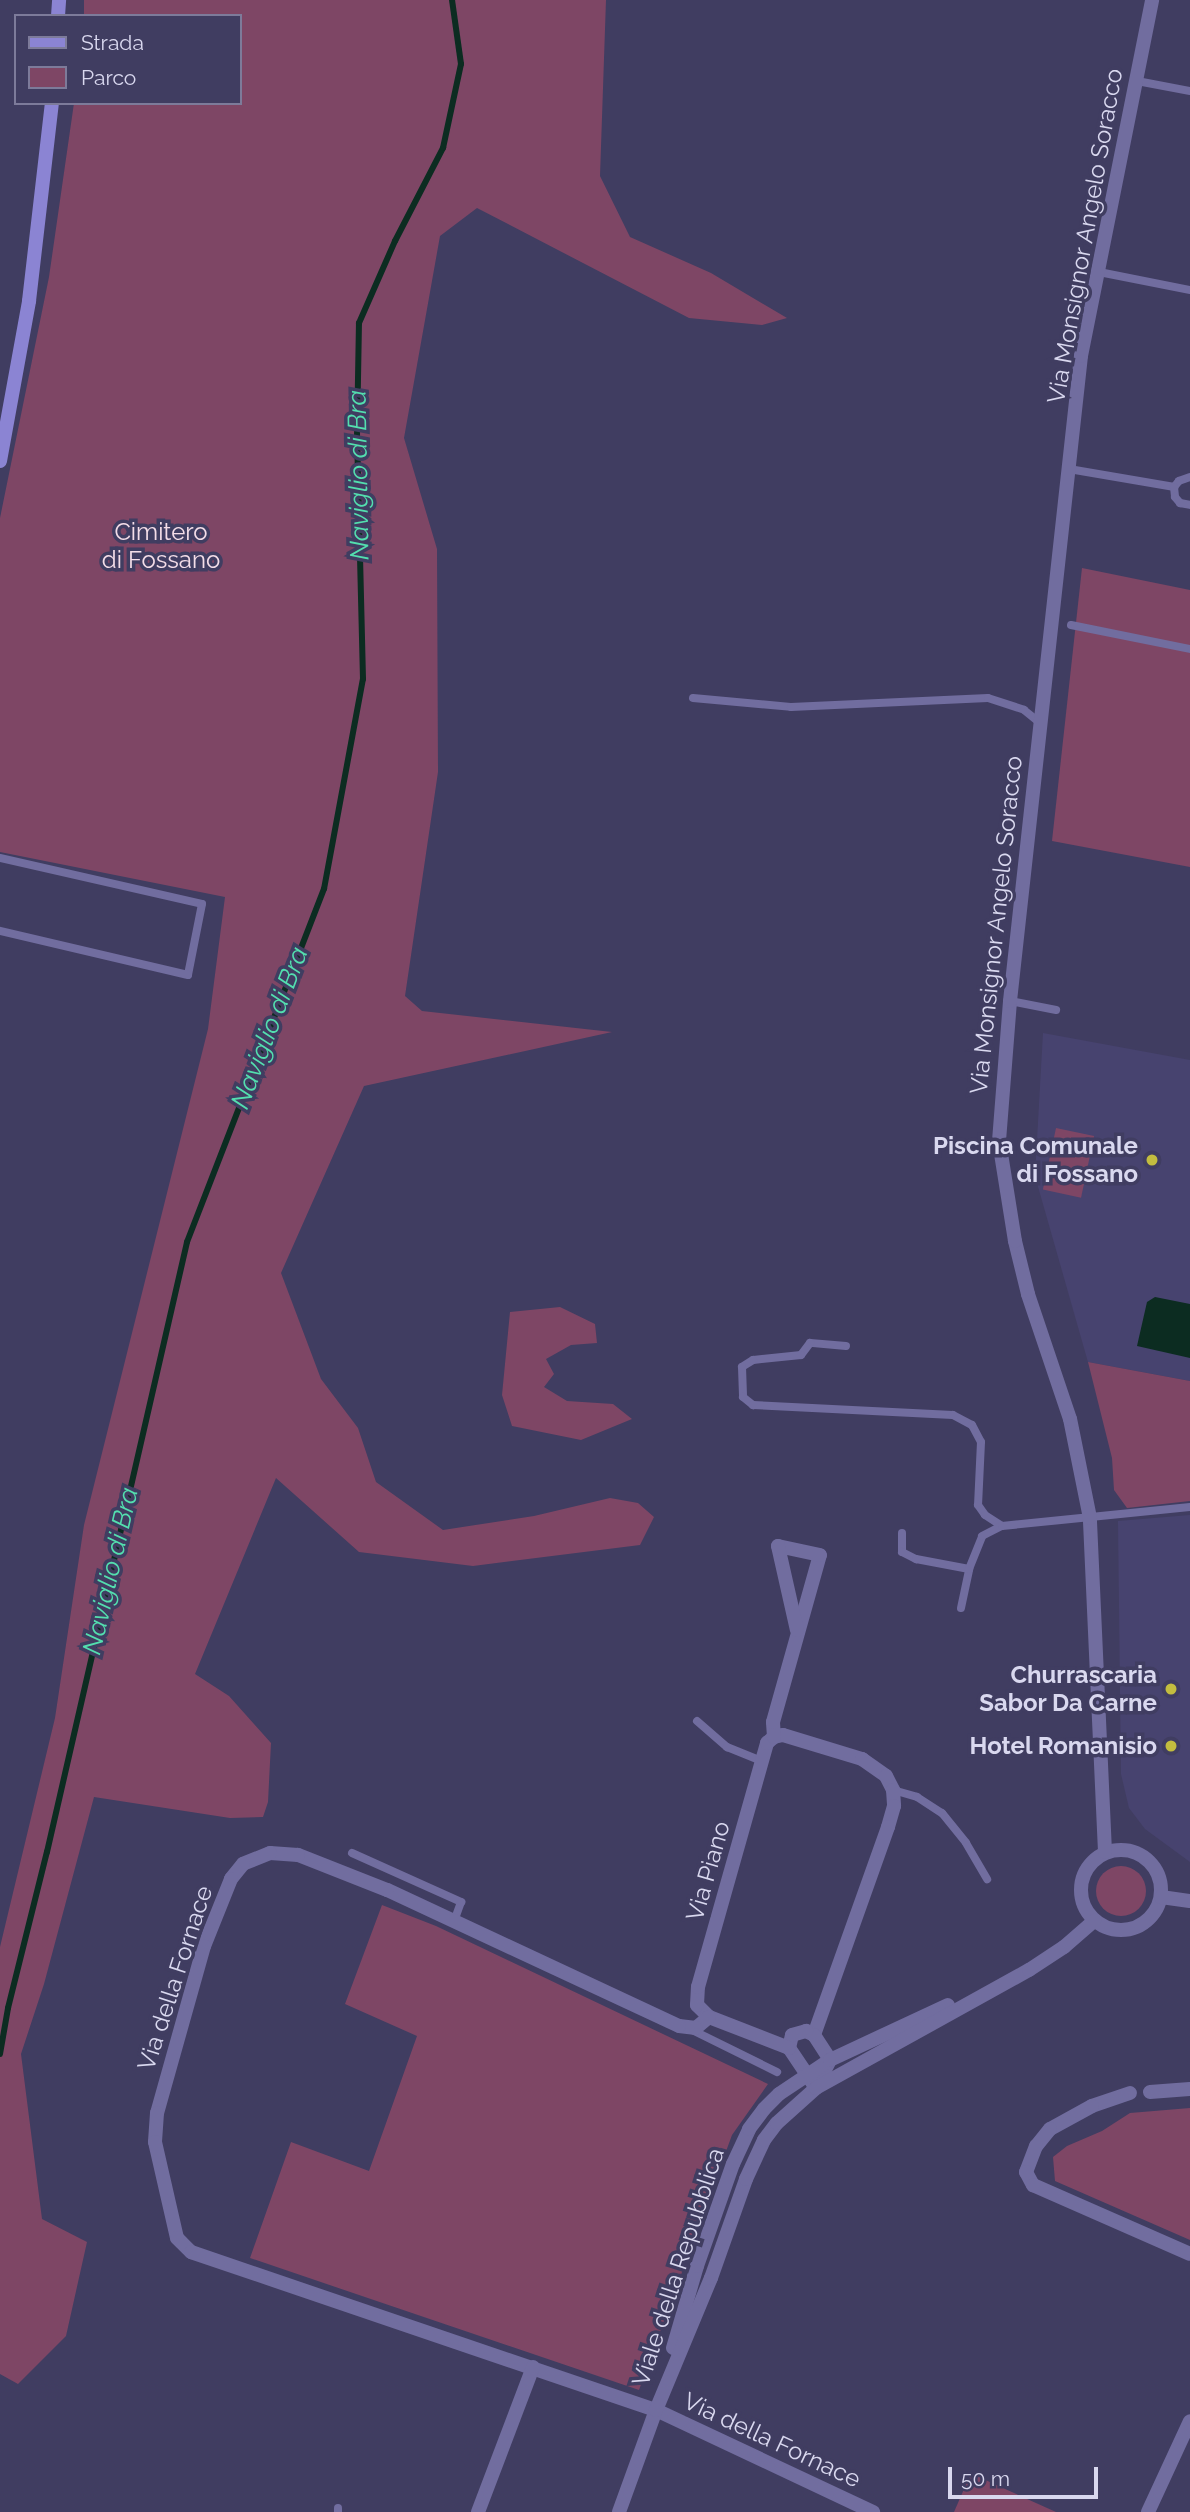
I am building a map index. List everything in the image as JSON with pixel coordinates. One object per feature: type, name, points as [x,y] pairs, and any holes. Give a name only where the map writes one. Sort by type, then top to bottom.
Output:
[{"type":"main road","points":[[0,461],[29,301],[52,105]]},
{"type":"street","name":"Via Monsignor Angelo Soracco","points":[[1105,1852],[1090,1518],[1070,1419],[1028,1294],[1005,1189],[999,1141],[1010,1001],[1081,356],[1152,0]]},
{"type":"street","name":"Via Piano","points":[[709,2017],[697,2005],[696,1995],[767,1743],[774,1737],[773,1722],[820,1555],[778,1546],[797,1630]]},
{"type":"street","points":[[774,1737],[783,1735],[862,1759],[886,1776],[893,1790],[894,1806],[888,1827],[814,2035]]},
{"type":"street","points":[[1122,1849],[1139,1853],[1153,1864],[1160,1880],[1161,1897],[1155,1912],[1142,1924],[1126,1930],[1110,1929],[1094,1921],[1084,1908],[1081,1883],[1091,1861],[1105,1852],[1122,1849]]},
{"type":"street","name":"Via della Fornace","points":[[689,2029],[454,1921],[298,1855],[270,1853],[243,1864],[231,1879],[204,1946],[157,2113],[155,2142],[177,2238],[191,2252],[656,2410],[873,2512]]},
{"type":"street","points":[[1161,1897],[1190,1901]]},
{"type":"street","name":"Viale della Repubblica","points":[[619,2512],[656,2410],[711,2278],[746,2179],[764,2140],[777,2123],[816,2088],[1029,1970],[1064,1947],[1094,1921]]},
{"type":"street","name":"Viale della Repubblica","points":[[656,2410],[697,2266],[733,2164],[749,2129],[764,2109],[807,2074],[830,2060],[1029,1970]]},
{"type":"street","points":[[689,2029],[703,2025],[709,2017],[789,2048],[816,2088]]},
{"type":"street","points":[[789,2048],[792,2035],[806,2031],[814,2035],[830,2060],[816,2088]]},
{"type":"street","points":[[1150,2092],[1190,2089]]},
{"type":"street","points":[[1130,2093],[1092,2106],[1051,2129],[1036,2146],[1026,2172],[1033,2185],[1190,2254]]},
{"type":"street","points":[[478,2512],[533,2367]]},
{"type":"street","points":[[1148,2512],[1190,2421]]},
{"type":"lane","points":[[1137,81],[1190,91]]},
{"type":"lane","points":[[1099,272],[1190,290]]},
{"type":"lane","points":[[1069,468],[1174,487]]},
{"type":"lane","points":[[1190,477],[1179,481],[1174,487],[1175,498],[1180,503],[1190,505]]},
{"type":"lane","points":[[1071,625],[1190,649]]},
{"type":"lane","points":[[693,698],[791,707],[988,698],[1024,710],[1040,722]]},
{"type":"lane","points":[[0,858],[202,904],[188,975],[0,931]]},
{"type":"lane","points":[[1010,1001],[1056,1010]]},
{"type":"lane","points":[[846,1346],[810,1343],[801,1355],[752,1360],[742,1367],[743,1397],[752,1405],[953,1415],[972,1425],[981,1442],[978,1505],[985,1515],[1002,1526]]},
{"type":"lane","points":[[961,1608],[969,1569],[982,1536],[1002,1526],[1190,1507]]},
{"type":"lane","points":[[902,1533],[902,1552],[916,1559],[969,1569]]},
{"type":"lane","points":[[697,1721],[727,1747],[762,1761]]},
{"type":"lane","points":[[893,1790],[917,1797],[942,1813],[966,1843],[987,1879]]},
{"type":"lane","points":[[352,1853],[461,1902],[454,1921]]},
{"type":"lane","points":[[689,2029],[777,2072]]},
{"type":"shaded area","points":[[1043,1033],[1190,1060],[1190,1381],[1088,1362],[1035,1176]]},
{"type":"shaded area","points":[[1155,1297],[1190,1304],[1190,1358],[1137,1346],[1147,1302]]},
{"type":"shaded area","points":[[1190,1515],[1190,1862],[1145,1829],[1129,1808],[1121,1774],[1118,1521]]},
{"type":"green space","name":"Cimitero di Fossano","points":[[84,0],[606,0],[600,176],[630,237],[711,273],[787,318],[762,325],[689,318],[477,208],[440,236],[404,438],[437,549],[438,772],[405,996],[422,1011],[612,1032],[364,1086],[281,1273],[321,1379],[358,1428],[376,1482],[443,1530],[534,1516],[610,1498],[638,1503],[654,1517],[640,1545],[473,1566],[359,1552],[276,1478],[195,1674],[229,1696],[271,1743],[268,1802],[263,1817],[230,1818],[94,1797],[44,1984],[21,2054],[42,2219],[87,2242],[66,2336],[18,2384],[0,2374],[0,1947],[55,1718],[84,1525],[208,1029],[225,897],[0,852],[0,518],[49,277],[74,105],[242,105],[242,14],[84,14]]},
{"type":"green space","points":[[1082,568],[1190,590],[1190,867],[1052,841]]},
{"type":"green space","points":[[1056,1128],[1094,1136],[1081,1198],[1043,1190]]},
{"type":"green space","points":[[560,1307],[595,1324],[597,1343],[571,1345],[546,1359],[554,1374],[544,1387],[567,1401],[613,1404],[632,1419],[581,1440],[512,1426],[502,1395],[510,1312]]},
{"type":"green space","points":[[1088,1362],[1190,1381],[1190,1501],[1127,1508],[1114,1490],[1112,1458]]},
{"type":"green space","points":[[1121,1866],[1138,1874],[1146,1891],[1138,1908],[1121,1916],[1104,1908],[1096,1891],[1104,1874]]},
{"type":"green space","points":[[382,1905],[436,1926],[768,2084],[732,2135],[639,2390],[250,2258],[291,2142],[369,2171],[417,2036],[345,2004]]},
{"type":"green space","points":[[1190,2108],[1190,2240],[1055,2181],[1053,2157],[1067,2146],[1102,2131],[1130,2113]]},
{"type":"green space","points":[[971,2473],[994,2484],[1056,2512],[954,2512]]},
{"type":"waterway","name":"Naviglio di Bra","points":[[0,2054],[8,2008],[47,1852],[187,1242],[324,889],[363,679],[357,436],[359,323],[395,241],[443,148],[461,64],[452,0]]},
{"type":"place","name":"Piscina Comunale di Fossano","points":[[1152,1160]]},
{"type":"place","name":"Churrascaria Sabor Da Carne","points":[[1171,1689]]},
{"type":"place","name":"Hotel Romanisio","points":[[1171,1746]]}]
